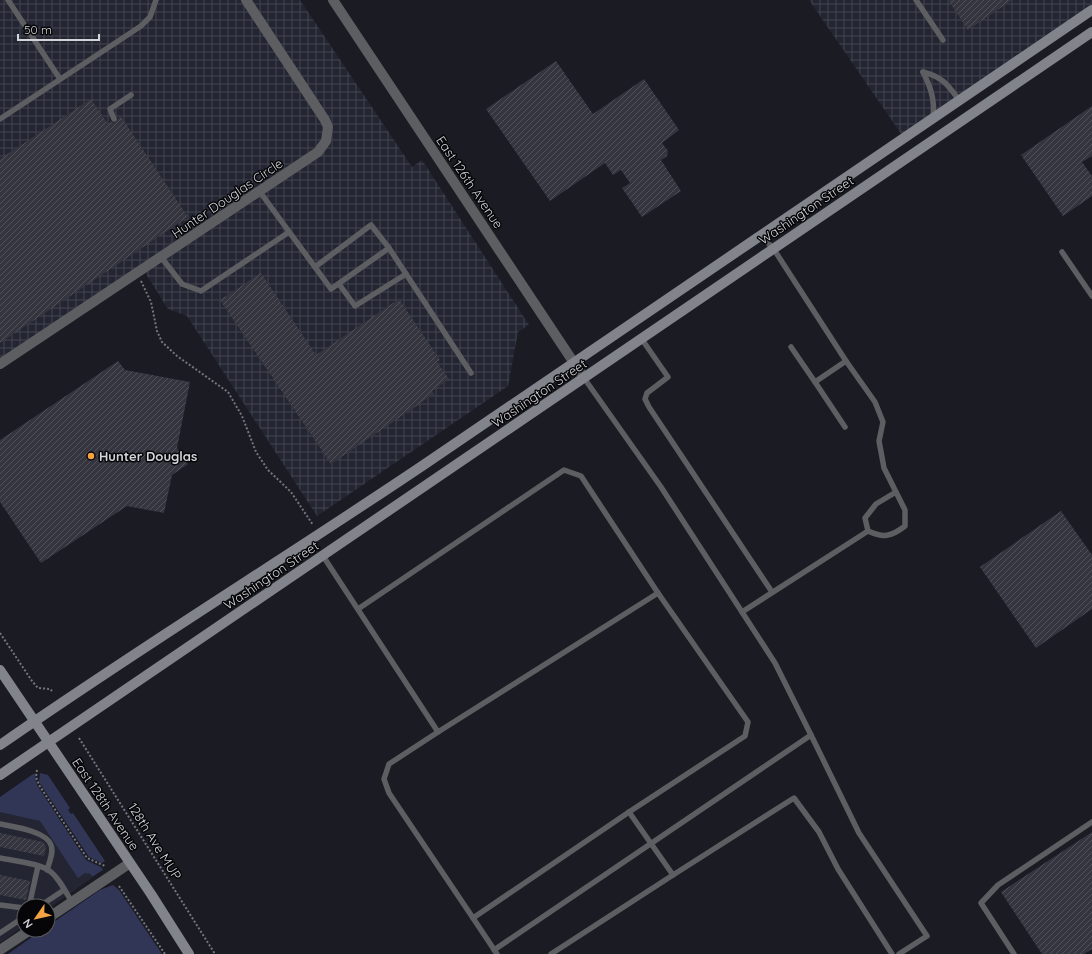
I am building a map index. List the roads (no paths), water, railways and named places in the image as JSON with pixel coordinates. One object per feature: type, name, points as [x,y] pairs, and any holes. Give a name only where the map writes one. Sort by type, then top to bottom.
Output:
[{"type":"main road","name":"Washington Street","points":[[0,745],[196,614],[289,555],[1092,10]]},
{"type":"main road","name":"Washington Street","points":[[0,775],[1092,32]]},
{"type":"main road","points":[[959,100],[969,115]]},
{"type":"main road","name":"East 128th Avenue","points":[[0,670],[130,863],[189,954]]},
{"type":"street","name":"Hunter Douglas Circle","points":[[0,364],[260,192],[323,148],[326,141],[328,127],[321,113],[246,0]]},
{"type":"street","name":"East 126th Avenue","points":[[333,0],[584,378]]},
{"type":"street","points":[[56,913],[130,863]]},
{"type":"street","points":[[0,950],[18,938]]},
{"type":"lane","points":[[8,0],[60,79]]},
{"type":"lane","points":[[0,119],[141,26],[150,17],[156,0]]},
{"type":"lane","points":[[916,0],[943,40]]},
{"type":"lane","points":[[933,118],[934,100],[924,72],[941,78],[959,100]]},
{"type":"lane","points":[[114,119],[110,109],[131,95]]},
{"type":"lane","points":[[260,192],[331,289],[389,248]]},
{"type":"lane","points":[[315,266],[371,225],[389,248],[471,373]]},
{"type":"lane","points":[[161,257],[182,284],[201,291],[289,232]]},
{"type":"lane","points":[[760,235],[773,248],[846,361],[875,402],[882,422],[879,441],[884,468],[905,510],[904,526],[897,533],[881,536],[868,531]]},
{"type":"lane","points":[[1062,252],[1092,296]]},
{"type":"lane","points":[[339,284],[355,306],[406,274]]},
{"type":"lane","points":[[641,338],[668,377],[647,393],[645,399],[649,407],[772,592]]},
{"type":"lane","points":[[791,347],[845,427]]},
{"type":"lane","points":[[815,382],[846,361]]},
{"type":"lane","points":[[584,378],[661,487],[775,663],[859,833],[927,936],[899,954]]},
{"type":"lane","points":[[358,609],[564,470],[581,476],[658,593],[748,722],[745,736],[629,812],[473,918]]},
{"type":"lane","points":[[868,531],[865,518],[876,504],[896,492]]},
{"type":"lane","points":[[742,612],[868,531]]},
{"type":"lane","points":[[323,556],[438,732]]},
{"type":"lane","points":[[658,593],[390,764],[384,779],[389,793],[495,952],[811,735]]},
{"type":"lane","points":[[551,954],[794,798],[819,832],[838,869],[892,954]]},
{"type":"lane","points":[[629,812],[673,875]]},
{"type":"lane","points":[[1014,954],[981,903],[998,885],[1092,822]]},
{"type":"lane","points":[[0,824],[43,835],[52,845],[52,854],[47,870]]},
{"type":"lane","points":[[0,858],[38,866],[47,870],[55,877],[72,902]]},
{"type":"lane","points":[[31,898],[38,866]]},
{"type":"lane","points":[[52,898],[64,890]]},
{"type":"lane","points":[[0,905],[16,906]]},
{"type":"lane","points":[[0,933],[16,922]]},
{"type":"place","name":"Hunter Douglas","points":[[91,456]]}]
